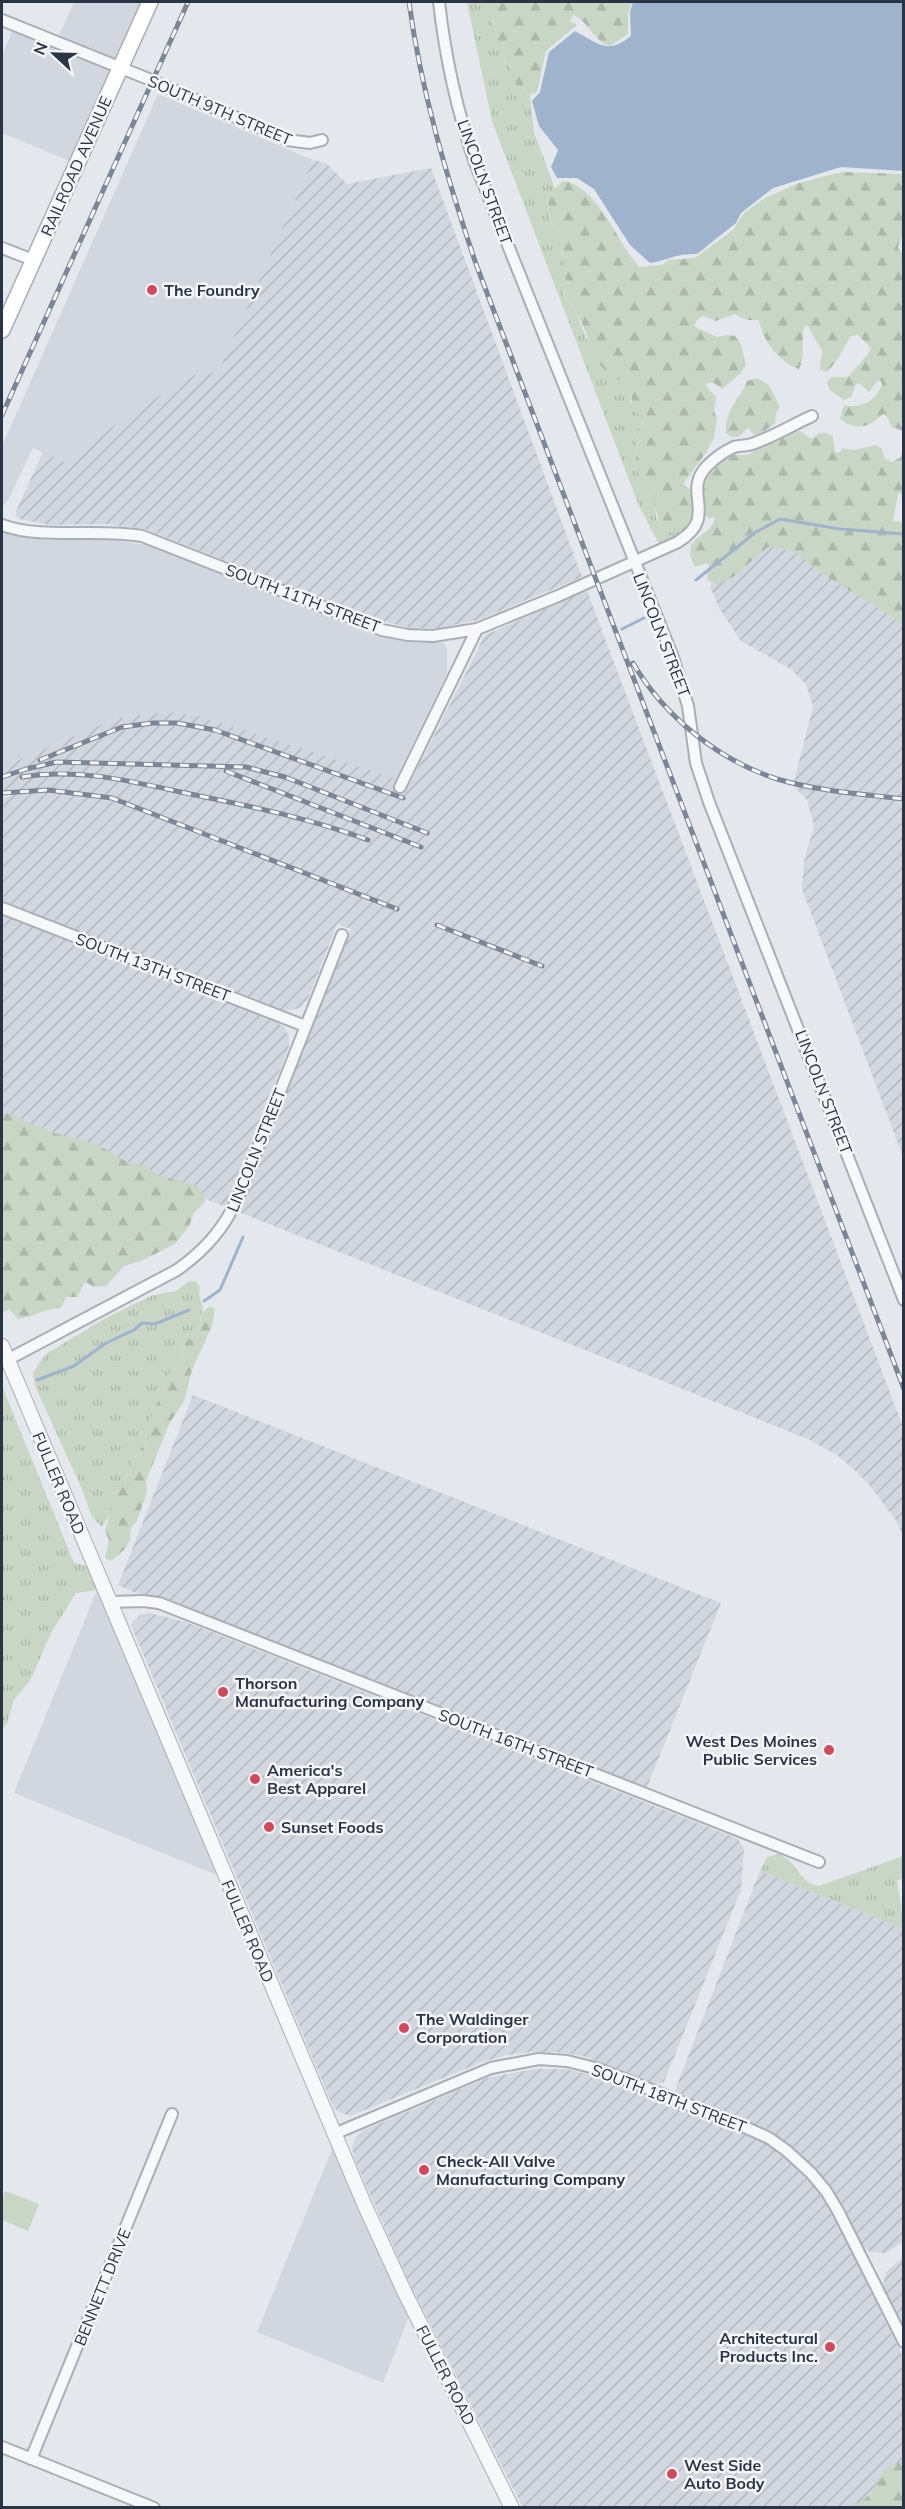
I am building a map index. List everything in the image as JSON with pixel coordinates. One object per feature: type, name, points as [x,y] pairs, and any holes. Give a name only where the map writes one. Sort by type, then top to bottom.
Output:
[{"type":"main road","name":"RAILROAD AVENUE","points":[[2,330],[150,2]]},
{"type":"street","name":"LINCOLN STREET","points":[[439,2],[452,78],[472,154],[682,683],[688,706],[696,763],[903,1300]]},
{"type":"street","name":"SOUTH 9TH STREET","points":[[2,20],[151,80],[287,140],[310,143],[322,140]]},
{"type":"street","points":[[2,248],[33,260]]},
{"type":"street","name":"SOUTH 11TH STREET","points":[[2,525],[26,531],[57,533],[100,531],[151,539],[381,630],[408,635],[433,636],[477,629],[664,550],[692,534],[700,514],[697,488],[707,467],[734,448],[752,444],[812,416]]},
{"type":"street","points":[[400,787],[477,629]]},
{"type":"street","name":"SOUTH 13TH STREET","points":[[2,908],[305,1026]]},
{"type":"street","name":"LINCOLN STREET","points":[[7,1360],[177,1270],[208,1245],[221,1231],[232,1211],[342,935]]},
{"type":"street","name":"FULLER ROAD","points":[[2,1346],[334,2134],[405,2293],[512,2508]]},
{"type":"street","name":"SOUTH 16TH STREET","points":[[110,1602],[143,1601],[159,1604],[819,1862]]},
{"type":"street","name":"SOUTH 18TH STREET","points":[[334,2134],[491,2068],[539,2059],[567,2061],[599,2069],[769,2138],[800,2162],[811,2173],[838,2211],[903,2342]]},
{"type":"street","name":"BENNETT DRIVE","points":[[32,2459],[172,2114]]},
{"type":"street","points":[[2,2447],[154,2508]]},
{"type":"shaded area","points":[[74,2],[150,2],[77,164],[2,133],[2,56],[14,26],[56,43]]},
{"type":"shaded area","points":[[158,94],[313,160],[218,372],[197,374],[174,386],[96,438],[67,463],[33,448],[8,500],[2,507],[2,446]]},
{"type":"shaded area","points":[[313,160],[326,163],[347,184],[431,168],[582,577],[478,620],[438,628],[410,628],[369,618],[145,529],[106,524],[50,525],[20,519],[16,516],[16,511],[43,452],[67,463],[96,438],[174,386],[197,374],[218,372]]},
{"type":"shaded area","points":[[2,531],[46,540],[104,539],[147,545],[373,635],[411,642],[443,643],[447,648],[447,673],[395,780],[199,716],[168,712],[127,716],[109,721],[2,767]]},
{"type":"shaded area","points":[[772,534],[903,555],[903,1157],[802,889],[804,861],[814,826],[807,800],[793,785],[813,707],[806,684],[791,669],[741,641],[719,608],[710,586],[730,561]]},
{"type":"shaded area","points":[[587,591],[903,1427],[903,1535],[895,1519],[857,1472],[837,1455],[808,1439],[239,1212],[351,929],[337,924],[308,999],[300,1008],[285,1011],[2,902],[2,798],[13,796],[2,792],[2,767],[109,721],[127,716],[168,712],[199,716],[410,783],[485,635]]},
{"type":"shaded area","points":[[2,914],[273,1020],[285,1028],[289,1037],[289,1047],[226,1207],[2,1118]]},
{"type":"shaded area","points":[[193,1395],[721,1603],[647,1787],[162,1597],[136,1593],[118,1585]]},
{"type":"shaded area","points":[[97,1590],[217,1875],[14,1793]]},
{"type":"shaded area","points":[[149,1613],[186,1622],[738,1839],[744,1849],[741,1890],[664,2082],[654,2084],[583,2056],[558,2052],[531,2052],[506,2055],[482,2062],[350,2116],[337,2111],[332,2104],[131,1625],[140,1615]]},
{"type":"shaded area","points":[[760,1871],[903,1929],[904,2241],[886,2253],[870,2252],[862,2245],[831,2188],[811,2164],[792,2147],[760,2127],[677,2094],[675,2090]]},
{"type":"shaded area","points":[[534,2069],[566,2069],[596,2076],[735,2129],[761,2141],[783,2156],[815,2187],[831,2211],[903,2357],[903,2507],[523,2508],[409,2282],[354,2158],[352,2147],[355,2138],[362,2131],[487,2078]]},
{"type":"shaded area","points":[[333,2147],[381,2260],[409,2316],[383,2383],[257,2332]]},
{"type":"shaded area","points":[[903,2257],[903,2330],[883,2286],[886,2272]]},
{"type":"green space","points":[[467,2],[489,2],[487,4],[505,61],[517,79],[518,94],[524,97],[530,95],[534,132],[555,189],[547,197],[547,201],[551,223],[558,232],[558,246],[566,259],[564,274],[567,284],[564,292],[567,301],[575,309],[586,338],[619,380],[628,384],[631,391],[630,402],[644,417],[635,433],[637,438],[636,465],[649,496],[655,503],[656,518],[665,530],[685,529],[688,532],[661,548],[639,506],[492,121]]},
{"type":"green space","points":[[489,2],[632,2],[628,14],[628,34],[610,46],[599,40],[583,21],[573,15],[570,21],[577,25],[546,51],[537,92],[524,97],[518,94],[515,79],[494,32],[487,4]]},
{"type":"green space","points":[[841,172],[903,174],[903,238],[898,248],[904,255],[903,431],[892,427],[886,415],[883,414],[868,425],[857,427],[840,419],[844,405],[862,405],[876,395],[882,385],[881,381],[877,381],[869,392],[859,383],[856,384],[851,397],[844,400],[830,390],[827,383],[831,378],[849,376],[868,354],[871,348],[858,335],[851,336],[837,360],[826,372],[820,369],[822,351],[808,326],[805,325],[799,369],[787,363],[776,353],[763,334],[758,320],[747,320],[735,314],[716,321],[703,316],[694,326],[717,337],[735,336],[741,344],[746,365],[741,373],[722,389],[714,383],[707,383],[706,386],[716,397],[714,411],[717,418],[714,438],[683,484],[691,490],[696,511],[688,529],[669,532],[662,527],[655,503],[644,486],[636,466],[638,445],[635,433],[644,421],[644,417],[632,410],[631,391],[628,384],[614,377],[598,362],[575,310],[564,295],[567,284],[564,274],[566,258],[558,246],[558,232],[551,223],[547,197],[563,181],[575,185],[586,193],[606,216],[639,267],[662,265],[668,260],[695,258],[733,230],[744,213],[765,198],[799,183]]},
{"type":"green space","points":[[757,378],[769,385],[780,407],[776,413],[775,423],[759,436],[755,436],[748,428],[738,437],[731,437],[726,433],[730,411],[747,381]]},
{"type":"green space","points":[[800,431],[811,439],[820,433],[827,433],[833,437],[835,452],[839,453],[843,448],[854,450],[876,445],[882,449],[885,459],[892,462],[901,457],[903,446],[903,493],[898,494],[893,521],[903,522],[903,625],[819,572],[794,551],[768,547],[733,577],[717,584],[707,580],[709,565],[706,563],[694,566],[690,556],[691,545],[712,526],[715,517],[708,518],[701,510],[705,485],[711,471],[730,455],[748,455],[773,438]]},
{"type":"green space","points":[[6,1113],[51,1132],[100,1146],[129,1163],[144,1165],[158,1175],[196,1186],[204,1194],[205,1202],[194,1213],[189,1226],[175,1244],[141,1261],[124,1266],[106,1286],[94,1287],[85,1282],[77,1297],[66,1297],[61,1308],[23,1318],[18,1319],[9,1309],[2,1313],[2,1116]]},
{"type":"green space","points":[[189,1281],[196,1281],[200,1287],[199,1295],[203,1308],[199,1328],[185,1343],[182,1356],[170,1372],[149,1423],[144,1444],[133,1460],[123,1486],[111,1495],[110,1515],[102,1527],[92,1517],[82,1489],[35,1386],[33,1372],[46,1354],[104,1319],[153,1295],[176,1291]]},
{"type":"green space","points":[[209,1306],[215,1309],[212,1326],[192,1370],[184,1402],[170,1422],[146,1481],[147,1492],[137,1521],[131,1527],[130,1540],[125,1549],[111,1561],[105,1558],[109,1540],[105,1531],[110,1515],[111,1495],[123,1486],[133,1460],[144,1444],[149,1423],[170,1372],[182,1356],[185,1343],[199,1328],[203,1312]]},
{"type":"green space","points":[[2,1386],[74,1563],[87,1566],[97,1590],[76,1593],[51,1633],[31,1679],[14,1700],[7,1723],[2,1729]]},
{"type":"green space","points":[[778,1854],[789,1861],[806,1881],[819,1886],[903,1856],[903,1878],[897,1881],[903,1929],[760,1871],[767,1857]]},
{"type":"green space","points":[[5,2191],[39,2204],[28,2231],[2,2220],[2,2201]]},
{"type":"green space","points":[[898,2462],[903,2462],[903,2507],[847,2507],[867,2497],[883,2472]]},
{"type":"water","points":[[633,2],[903,2],[903,171],[841,167],[773,188],[741,213],[736,223],[697,254],[650,263],[630,245],[594,189],[577,178],[557,178],[551,167],[558,150],[539,126],[532,101],[540,92],[549,52],[575,31],[603,46],[623,42],[631,36],[630,12]]},
{"type":"waterway","points":[[696,580],[756,532],[780,519],[840,529],[904,534]]},
{"type":"waterway","points":[[622,629],[644,618]]},
{"type":"waterway","points":[[204,1301],[220,1290],[243,1237]]},
{"type":"waterway","points":[[37,1380],[74,1366],[106,1343],[134,1330],[142,1323],[155,1324],[189,1310]]},
{"type":"railway","points":[[2,415],[188,2]]},
{"type":"railway","points":[[409,2],[420,68],[436,134],[476,264],[904,1389]]},
{"type":"railway","points":[[633,663],[660,701],[694,734],[755,771],[792,783],[840,792],[904,799]]},
{"type":"railway","points":[[40,760],[122,727],[177,723],[215,730],[403,798]]},
{"type":"railway","points":[[2,777],[57,762],[246,767],[285,777],[427,833]]},
{"type":"railway","points":[[226,771],[421,847]]},
{"type":"railway","points":[[22,777],[66,774],[130,781],[283,814],[368,840]]},
{"type":"railway","points":[[2,793],[48,790],[112,798],[397,909]]},
{"type":"railway","points":[[437,925],[542,966]]},
{"type":"place","name":"The Foundry","points":[[152,290]]},
{"type":"place","name":"Thorson Manufacturing Company","points":[[223,1692]]},
{"type":"place","name":"West Des Moines Public Services","points":[[829,1750]]},
{"type":"place","name":"America's Best Apparel","points":[[255,1779]]},
{"type":"place","name":"Sunset Foods","points":[[269,1827]]},
{"type":"place","name":"The Waldinger Corporation","points":[[404,2028]]},
{"type":"place","name":"Check-All Valve Manufacturing Company","points":[[424,2170]]},
{"type":"place","name":"Architectural Products Inc.","points":[[830,2347]]},
{"type":"place","name":"West Side Auto Body","points":[[672,2474]]}]
